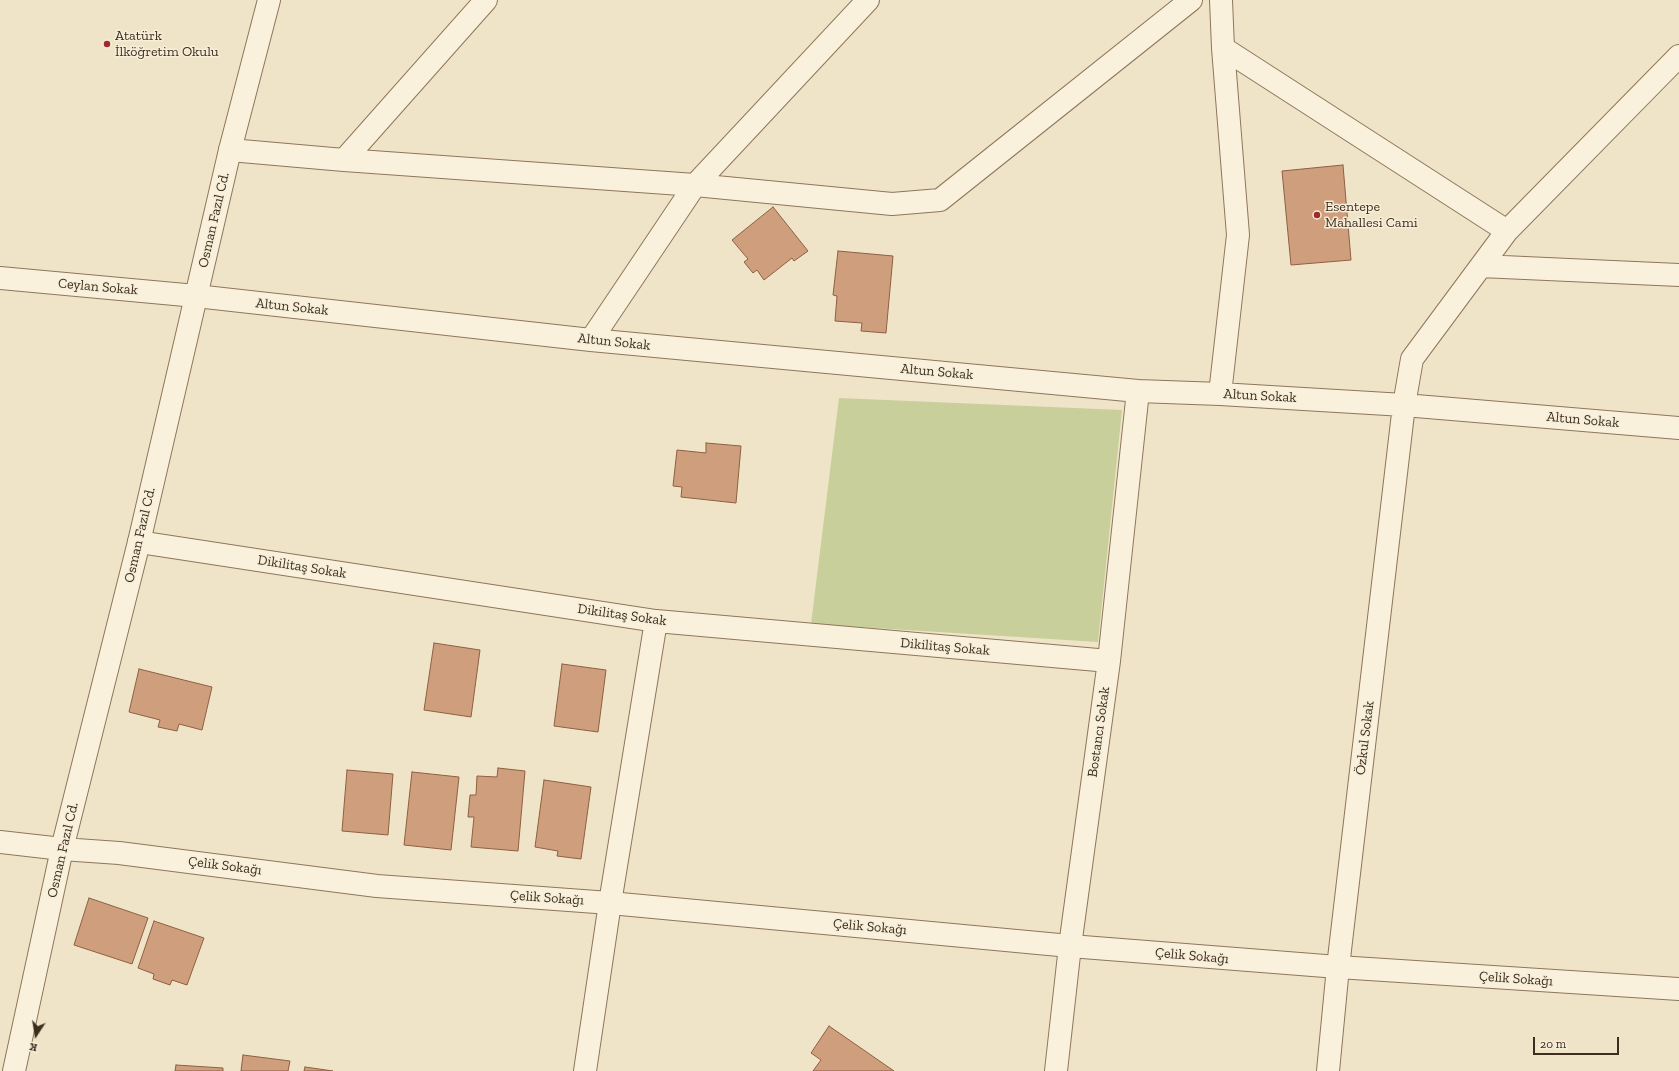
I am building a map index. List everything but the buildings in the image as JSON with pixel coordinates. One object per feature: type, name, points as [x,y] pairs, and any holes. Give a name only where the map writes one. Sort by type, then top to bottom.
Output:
[{"type":"street","name":"Osman Fazıl Cd.","points":[[14,1071],[62,849],[139,542],[230,150],[269,0]]},
{"type":"street","points":[[344,160],[486,0]]},
{"type":"street","points":[[591,340],[695,186],[868,0]]},
{"type":"street","points":[[230,150],[695,186],[892,204],[940,200],[1191,0]]},
{"type":"street","points":[[1220,394],[1238,235],[1223,48],[1221,0]]},
{"type":"street","points":[[1223,48],[1506,231]]},
{"type":"street","name":"Özkul Sokak","points":[[1328,1071],[1338,967],[1404,405],[1412,359],[1506,231],[1679,56]]},
{"type":"street","points":[[1481,266],[1679,275]]},
{"type":"street","name":"Ceylan Sokak","points":[[0,278],[196,296]]},
{"type":"street","name":"Altun Sokak","points":[[196,296],[591,340],[1138,391],[1220,394],[1404,405],[1679,428]]},
{"type":"street","name":"Bostancı Sokak","points":[[1056,1071],[1070,946],[1109,661],[1138,391]]},
{"type":"street","name":"Dikilitaş Sokak","points":[[139,542],[656,621],[1109,661]]},
{"type":"street","points":[[586,1071],[610,903],[656,621]]},
{"type":"street","name":"Çelik Sokağı","points":[[0,842],[62,849],[119,853],[377,886],[610,903],[1070,946],[1338,967],[1679,989]]},
{"type":"green space","points":[[839,398],[1122,410],[1098,642],[811,624]]},
{"type":"place","name":"Atatürk İlköğretim Okulu","points":[[107,44]]},
{"type":"place","name":"Esentepe Mahallesi Cami","points":[[1317,215]]}]
